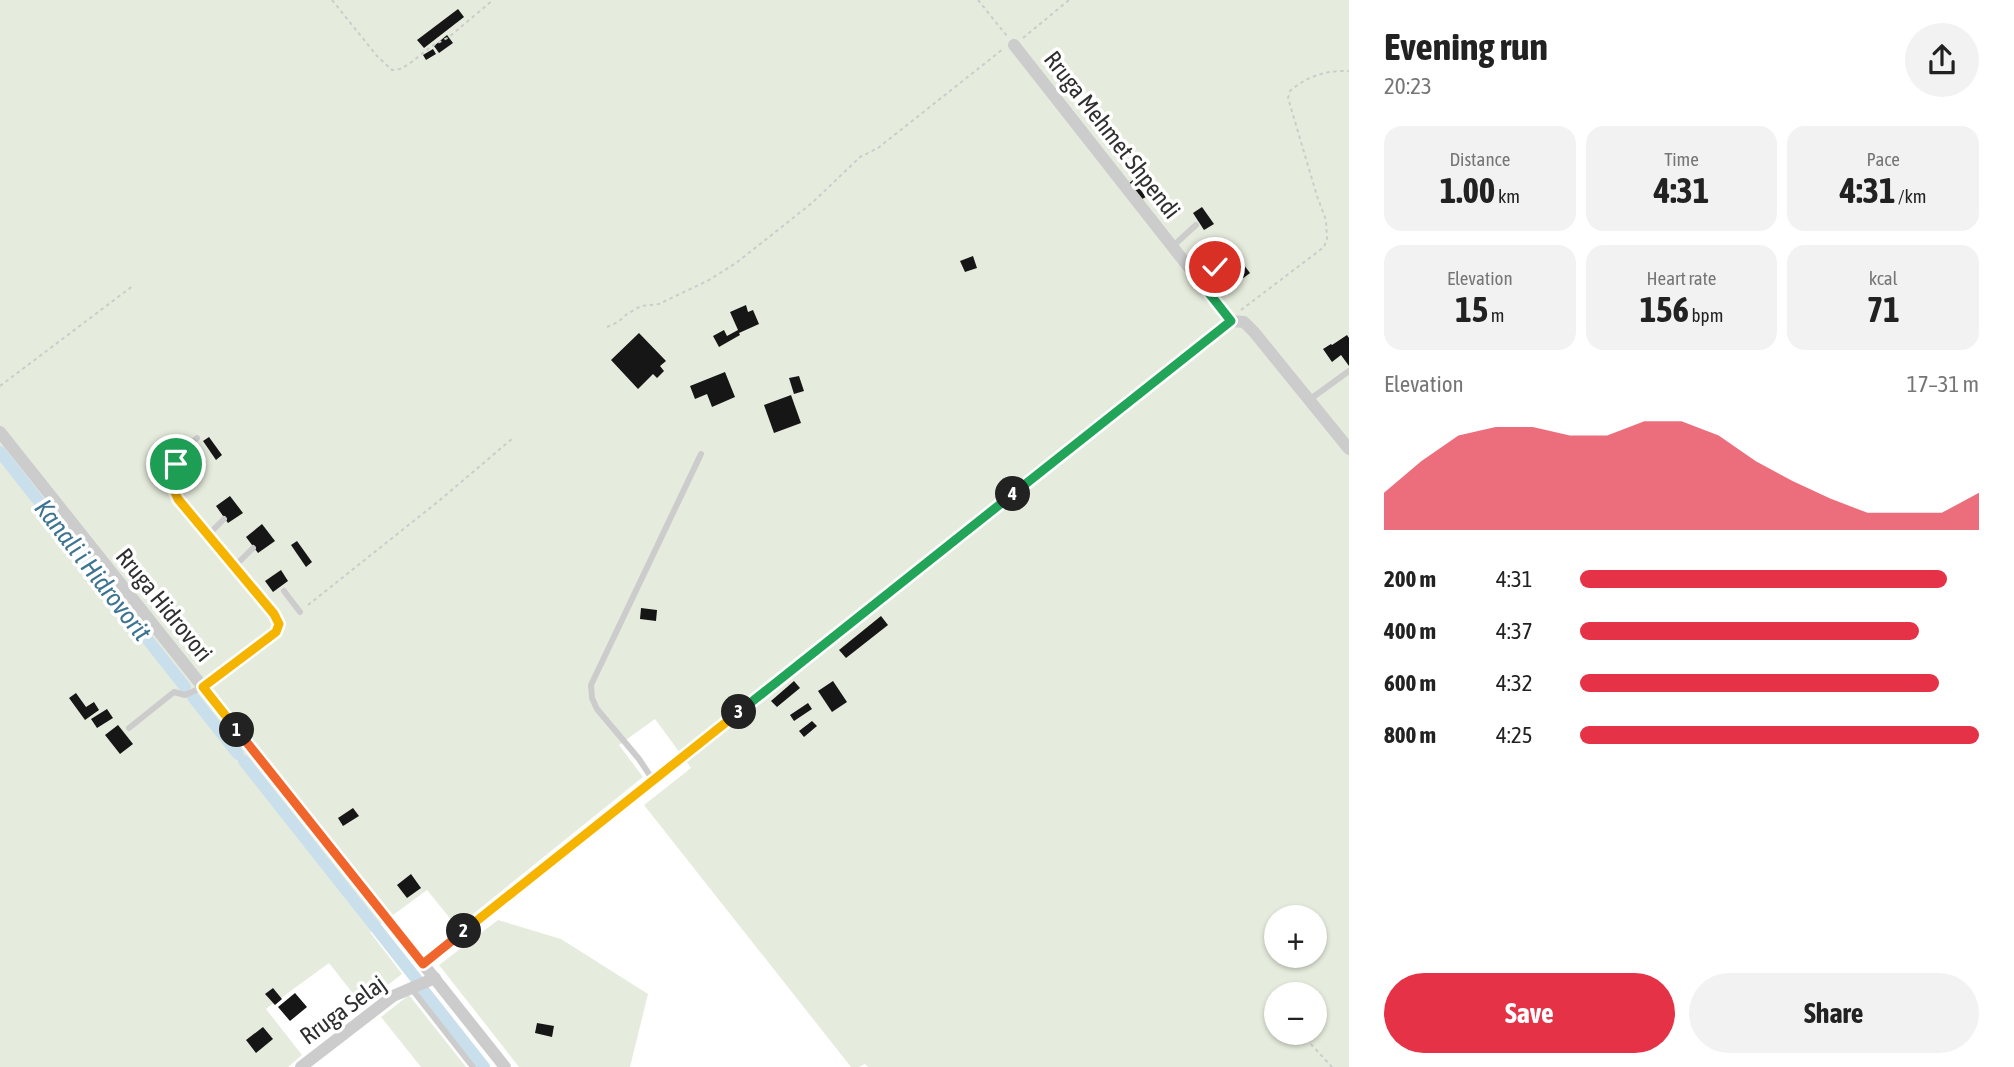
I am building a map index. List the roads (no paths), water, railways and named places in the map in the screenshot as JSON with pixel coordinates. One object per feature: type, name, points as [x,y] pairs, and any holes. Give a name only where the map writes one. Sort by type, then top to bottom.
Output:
[{"type":"street","name":"Rruga Mehmet Shpendi","points":[[1014,45],[1231,321],[1244,322],[1254,332],[1309,400],[1342,435],[1349,449]]},
{"type":"street","points":[[423,964],[1231,321]]},
{"type":"street","name":"Rruga Hidrovori","points":[[0,432],[505,1067]]},
{"type":"street","points":[[178,499],[274,614],[279,624],[276,632],[203,687]]},
{"type":"street","name":"Rruga Selaj","points":[[300,1067],[393,996],[435,978]]},
{"type":"lane","points":[[1172,246],[1196,225]]},
{"type":"lane","points":[[1205,288],[1209,286],[1215,267]]},
{"type":"lane","points":[[1309,400],[1349,371]]},
{"type":"lane","points":[[178,499],[173,488],[173,477],[178,456],[197,438]]},
{"type":"lane","points":[[653,780],[597,709],[592,698],[591,685],[701,454]]},
{"type":"lane","points":[[209,534],[223,519]]},
{"type":"lane","points":[[235,567],[253,548]]},
{"type":"lane","points":[[285,591],[300,612]]},
{"type":"lane","points":[[129,728],[174,692],[185,695],[203,687]]},
{"type":"lane","name":"Rruga Selaj","points":[[411,988],[473,1067]]},
{"type":"waterway","name":"Kanali i Hidrovorit","points":[[0,452],[185,687]]},
{"type":"waterway","name":"Kanali i Hidrovorit","points":[[193,697],[238,754]]},
{"type":"waterway","name":"Kanali i Hidrovorit","points":[[244,761],[418,981]]},
{"type":"waterway","name":"Kanali i Hidrovorit","points":[[424,991],[484,1067]]}]
